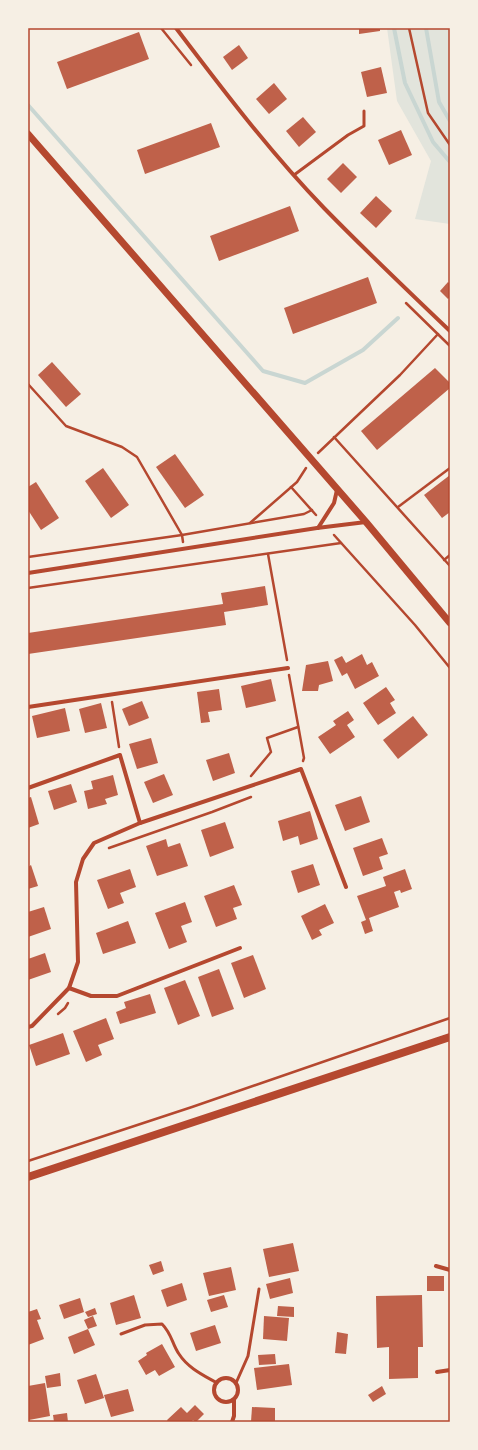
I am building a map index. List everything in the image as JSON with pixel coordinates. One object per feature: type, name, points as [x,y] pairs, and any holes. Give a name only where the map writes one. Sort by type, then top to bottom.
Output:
[{"type":"main road","points":[[28,1177],[450,1037]]},
{"type":"street","points":[[176,28],[230,99],[294,175],[324,208],[450,331]]},
{"type":"street","points":[[28,134],[311,461],[366,522],[450,623]]},
{"type":"street","points":[[317,528],[334,503],[337,490]]},
{"type":"street","points":[[28,573],[317,528],[366,522]]},
{"type":"street","points":[[28,707],[288,668]]},
{"type":"street","points":[[28,788],[120,755],[140,823]]},
{"type":"street","points":[[28,1027],[32,1026],[69,988],[78,962],[76,882],[83,859],[94,843],[140,823],[301,769],[346,887]]},
{"type":"street","points":[[69,988],[91,996],[117,996],[240,948]]},
{"type":"street","points":[[436,1266],[450,1270]]},
{"type":"street","points":[[437,1372],[450,1370]]},
{"type":"street","points":[[232,1422],[234,1416],[234,1400],[238,1394],[238,1386],[236,1382],[230,1378],[219,1380],[214,1390],[216,1398],[222,1402],[230,1402],[234,1400]]},
{"type":"lane","points":[[294,175],[348,135],[364,126],[364,111]]},
{"type":"lane","points":[[236,1382],[244,1368],[248,1356],[259,1288]]},
{"type":"lane","points":[[121,1334],[145,1325],[162,1324],[169,1331],[179,1355],[193,1369],[217,1383]]},
{"type":"path","points":[[409,28],[428,113],[450,145]]},
{"type":"path","points":[[249,523],[297,482],[320,450],[400,375],[445,327]]},
{"type":"path","points":[[28,384],[66,426],[122,447],[136,457],[182,535],[185,548]]},
{"type":"path","points":[[334,436],[450,566]]},
{"type":"path","points":[[398,506],[450,468]]},
{"type":"path","points":[[28,557],[182,535],[304,514],[312,510]]},
{"type":"path","points":[[28,588],[341,543],[415,625],[450,668]]},
{"type":"path","points":[[444,560],[450,555]]},
{"type":"path","points":[[111,695],[120,755]]},
{"type":"path","points":[[249,780],[271,752],[267,738],[298,727]]},
{"type":"path","points":[[103,850],[212,812],[254,795]]},
{"type":"path","points":[[54,1017],[65,1008],[75,990]]},
{"type":"path","points":[[28,1161],[192,1107],[450,1018]]},
{"type":"shaded area","points":[[387,28],[450,28],[450,224],[415,219],[431,161],[397,101]]},
{"type":"building","points":[[359,28],[380,28],[380,31],[359,34]]},
{"type":"building","points":[[139,32],[149,59],[67,89],[57,62]]},
{"type":"building","points":[[239,45],[248,58],[232,70],[223,57]]},
{"type":"building","points":[[381,67],[387,93],[367,97],[361,72]]},
{"type":"building","points":[[274,83],[287,99],[269,114],[256,99]]},
{"type":"building","points":[[303,117],[316,132],[299,147],[286,131]]},
{"type":"building","points":[[211,123],[220,147],[145,174],[137,150]]},
{"type":"building","points":[[401,130],[412,155],[389,165],[378,140]]},
{"type":"building","points":[[343,163],[357,177],[341,193],[327,179]]},
{"type":"building","points":[[376,196],[392,211],[376,228],[360,213]]},
{"type":"building","points":[[290,206],[299,231],[219,261],[210,236]]},
{"type":"building","points":[[368,277],[377,303],[293,334],[284,308]]},
{"type":"building","points":[[448,282],[450,284],[450,297],[448,299],[440,291]]},
{"type":"building","points":[[52,362],[81,394],[66,407],[38,375]]},
{"type":"building","points":[[435,368],[450,383],[450,388],[377,450],[361,431]]},
{"type":"building","points":[[175,454],[204,495],[185,508],[156,467]]},
{"type":"building","points":[[103,468],[129,505],[111,518],[85,481]]},
{"type":"building","points":[[450,475],[450,512],[442,518],[424,495]]},
{"type":"building","points":[[36,482],[59,518],[41,530],[28,510],[28,487]]},
{"type":"building","points":[[265,586],[268,605],[224,612],[226,625],[28,654],[28,633],[223,604],[221,593]]},
{"type":"building","points":[[362,654],[367,665],[372,662],[379,676],[355,689],[347,673],[342,676],[334,660],[342,656],[346,663]]},
{"type":"building","points":[[328,661],[333,681],[319,685],[318,691],[302,691],[306,665]]},
{"type":"building","points":[[271,679],[276,701],[246,708],[241,686]]},
{"type":"building","points":[[386,687],[395,700],[390,703],[396,713],[378,725],[363,703]]},
{"type":"building","points":[[219,689],[222,710],[208,712],[210,722],[201,723],[197,692]]},
{"type":"building","points":[[142,701],[149,718],[129,726],[122,709]]},
{"type":"building","points":[[101,703],[107,728],[85,733],[79,709]]},
{"type":"building","points":[[65,708],[70,731],[37,738],[32,716]]},
{"type":"building","points":[[348,711],[354,720],[347,725],[355,737],[330,754],[318,737],[336,725],[333,721]]},
{"type":"building","points":[[413,716],[428,735],[398,759],[383,740]]},
{"type":"building","points":[[151,738],[158,763],[137,769],[129,744]]},
{"type":"building","points":[[229,753],[235,773],[213,781],[206,760]]},
{"type":"building","points":[[164,774],[173,795],[153,803],[144,782]]},
{"type":"building","points":[[113,775],[118,795],[105,799],[107,804],[88,809],[84,791],[93,789],[91,781]]},
{"type":"building","points":[[71,784],[77,802],[54,810],[48,791]]},
{"type":"building","points":[[361,796],[370,822],[345,831],[335,805]]},
{"type":"building","points":[[31,797],[39,824],[28,828],[28,798]]},
{"type":"building","points":[[310,811],[318,839],[300,845],[298,836],[283,841],[278,821]]},
{"type":"building","points":[[225,822],[234,848],[210,857],[201,830]]},
{"type":"building","points":[[382,838],[388,854],[379,857],[383,869],[363,876],[353,848]]},
{"type":"building","points":[[166,839],[168,847],[180,843],[188,866],[157,876],[146,846]]},
{"type":"building","points":[[313,864],[320,885],[298,893],[291,871]]},
{"type":"building","points":[[31,865],[38,886],[28,889],[28,867]]},
{"type":"building","points":[[130,869],[136,887],[120,893],[124,903],[108,909],[97,880]]},
{"type":"building","points":[[405,869],[412,889],[401,893],[400,890],[394,892],[399,907],[369,918],[373,931],[365,934],[361,922],[366,920],[357,896],[386,886],[383,877]]},
{"type":"building","points":[[234,885],[242,905],[233,908],[237,919],[216,927],[204,896]]},
{"type":"building","points":[[185,902],[192,922],[181,926],[187,942],[169,949],[155,913]]},
{"type":"building","points":[[325,904],[334,923],[319,930],[322,935],[312,940],[301,916]]},
{"type":"building","points":[[44,907],[51,929],[28,937],[28,912]]},
{"type":"building","points":[[128,921],[136,943],[103,954],[96,933]]},
{"type":"building","points":[[45,953],[51,972],[28,980],[28,959]]},
{"type":"building","points":[[253,955],[266,989],[244,998],[231,963]]},
{"type":"building","points":[[219,969],[234,1009],[212,1017],[198,977]]},
{"type":"building","points":[[185,980],[200,1016],[178,1025],[164,988]]},
{"type":"building","points":[[150,994],[156,1013],[120,1024],[116,1012],[126,1008],[124,1002]]},
{"type":"building","points":[[106,1018],[114,1039],[98,1045],[102,1055],[86,1062],[73,1031]]},
{"type":"building","points":[[63,1033],[70,1054],[36,1066],[29,1045]]},
{"type":"building","points":[[293,1243],[299,1271],[269,1277],[263,1249]]},
{"type":"building","points":[[161,1261],[164,1271],[153,1275],[149,1265]]},
{"type":"building","points":[[231,1267],[236,1290],[209,1296],[203,1273]]},
{"type":"building","points":[[427,1276],[444,1276],[444,1291],[427,1291]]},
{"type":"building","points":[[290,1278],[293,1293],[270,1299],[266,1284]]},
{"type":"building","points":[[182,1283],[187,1300],[167,1307],[161,1290]]},
{"type":"building","points":[[134,1295],[141,1318],[116,1325],[110,1303]]},
{"type":"building","points":[[224,1295],[228,1307],[211,1312],[207,1300]]},
{"type":"building","points":[[422,1295],[423,1347],[418,1347],[418,1378],[389,1379],[389,1347],[377,1348],[376,1296]]},
{"type":"building","points":[[80,1298],[84,1312],[64,1319],[59,1305]]},
{"type":"building","points":[[278,1306],[294,1307],[294,1317],[277,1316]]},
{"type":"building","points":[[95,1308],[97,1314],[88,1317],[85,1312]]},
{"type":"building","points":[[37,1309],[41,1319],[37,1320],[44,1339],[28,1345],[28,1312]]},
{"type":"building","points":[[93,1316],[97,1326],[88,1329],[84,1320]]},
{"type":"building","points":[[264,1316],[289,1318],[287,1341],[263,1339]]},
{"type":"building","points":[[215,1325],[221,1343],[196,1351],[190,1333]]},
{"type":"building","points":[[88,1329],[95,1345],[74,1354],[68,1337]]},
{"type":"building","points":[[337,1332],[348,1334],[346,1354],[335,1353]]},
{"type":"building","points":[[162,1344],[175,1367],[159,1376],[155,1370],[146,1375],[138,1361],[147,1355],[146,1353]]},
{"type":"building","points":[[275,1354],[276,1364],[259,1365],[258,1355]]},
{"type":"building","points":[[289,1364],[292,1385],[257,1390],[254,1368]]},
{"type":"building","points":[[60,1373],[61,1386],[47,1388],[45,1376]]},
{"type":"building","points":[[96,1374],[104,1398],[85,1404],[77,1380]]},
{"type":"building","points":[[45,1383],[50,1416],[29,1420],[28,1386]]},
{"type":"building","points":[[382,1386],[386,1394],[373,1402],[368,1395]]},
{"type":"building","points":[[128,1389],[134,1411],[111,1417],[104,1395]]},
{"type":"building","points":[[195,1405],[204,1414],[196,1422],[193,1420],[191,1422],[168,1422],[167,1420],[181,1407],[187,1413]]},
{"type":"building","points":[[252,1407],[275,1408],[275,1422],[251,1422]]},
{"type":"building","points":[[67,1413],[68,1422],[54,1422],[53,1415]]},
{"type":"waterway","points":[[394,28],[405,83],[433,142],[450,162]]},
{"type":"waterway","points":[[426,28],[439,102],[450,121]]},
{"type":"waterway","points":[[28,105],[263,371],[305,383],[363,350],[398,318]]}]
